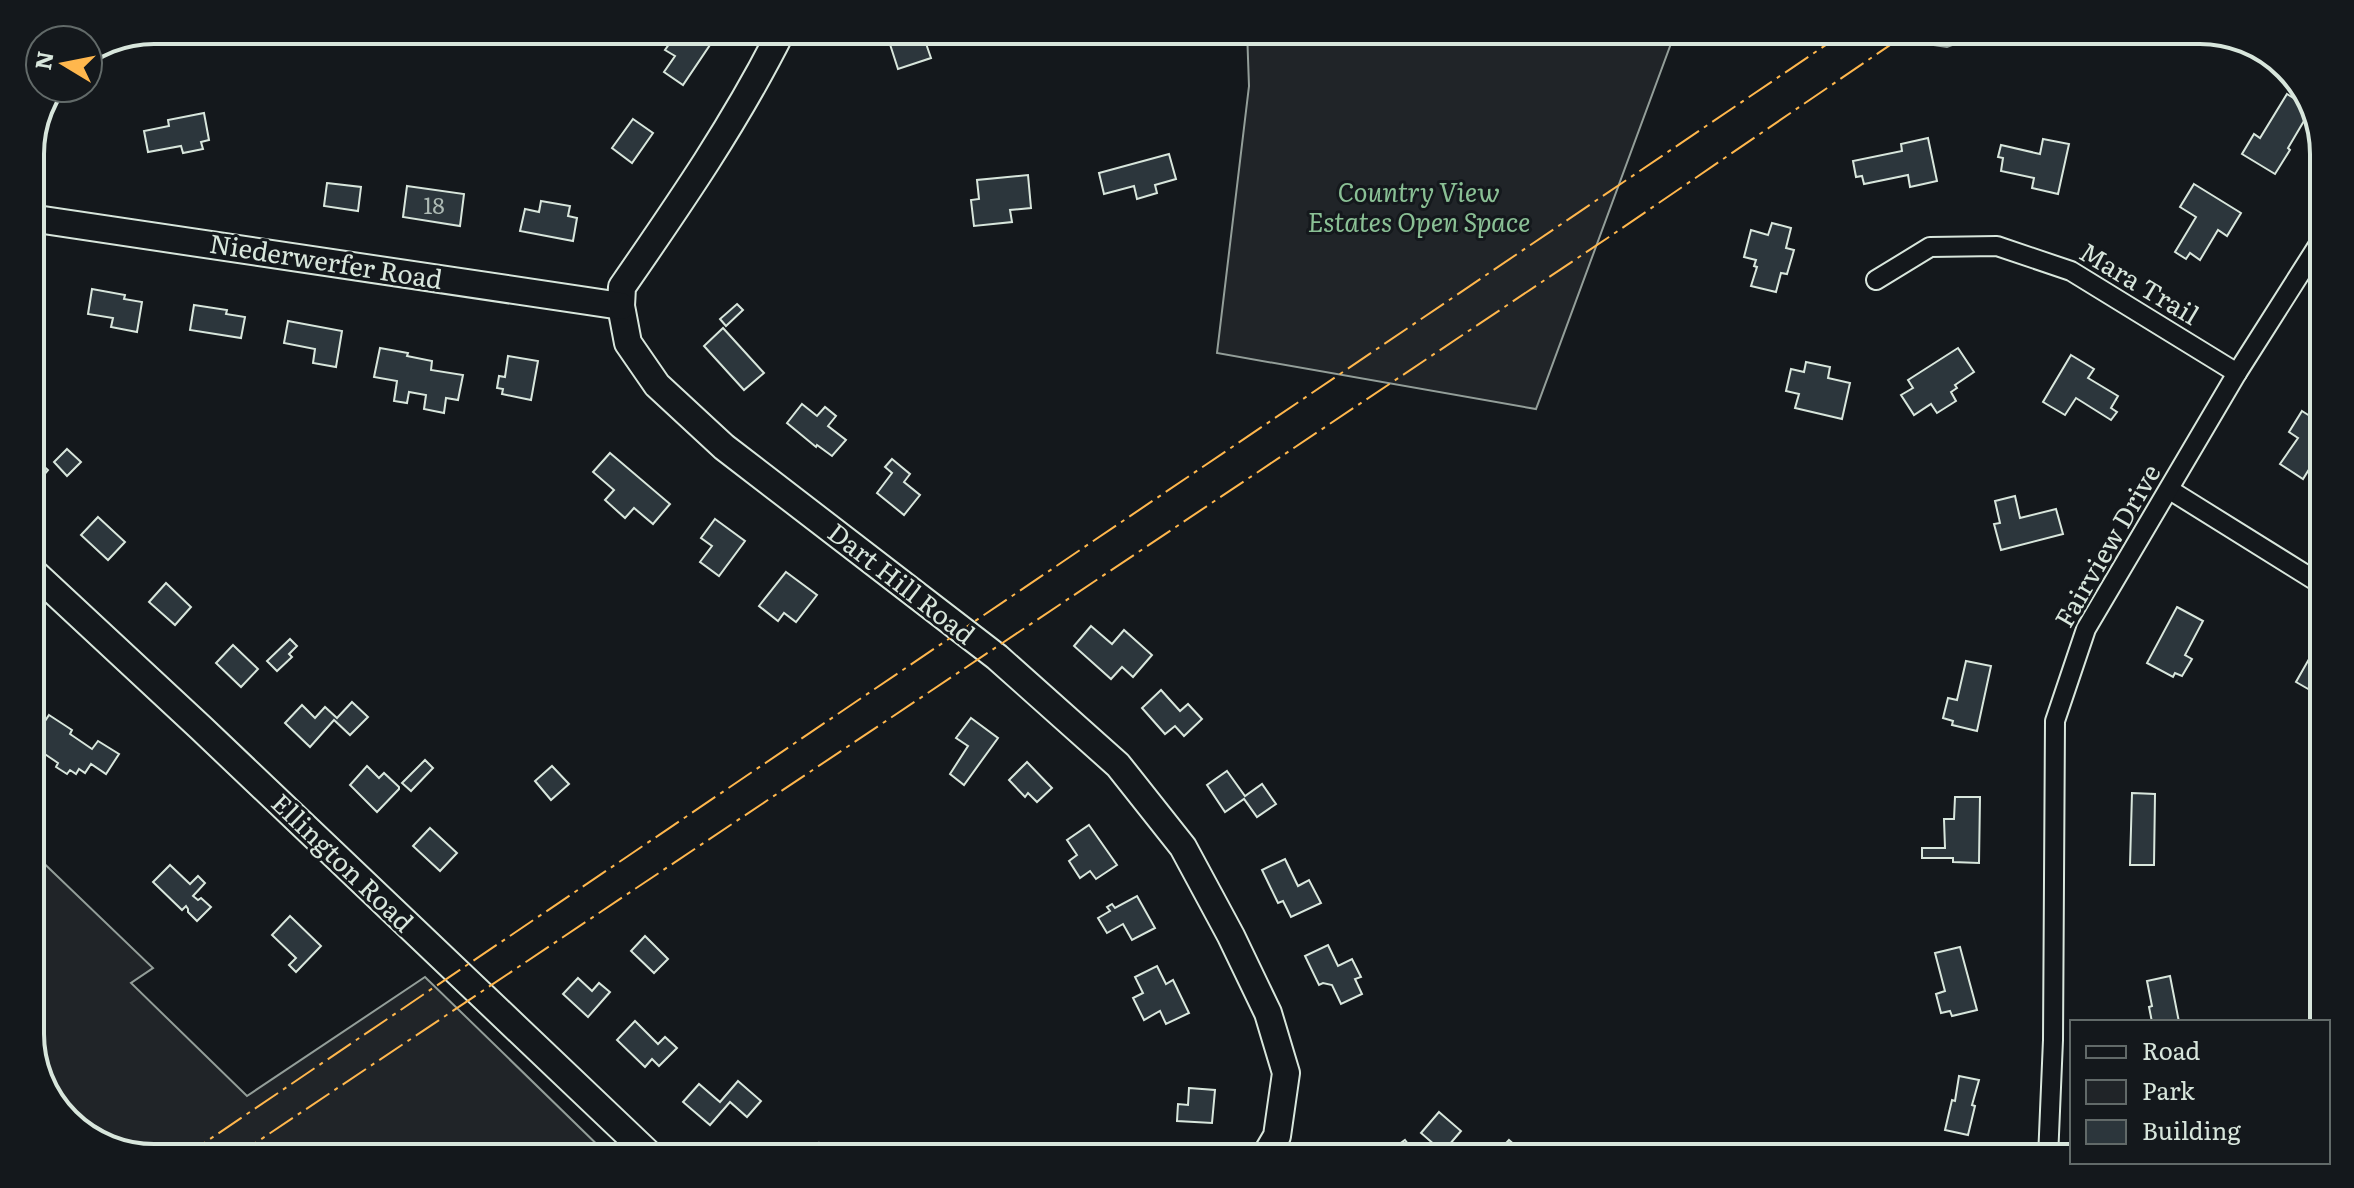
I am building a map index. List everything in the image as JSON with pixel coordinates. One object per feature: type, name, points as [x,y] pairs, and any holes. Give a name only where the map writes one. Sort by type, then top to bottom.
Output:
[{"type":"street","points":[[621,306],[622,287],[708,162],[775,44]]},
{"type":"street","name":"Niederwerfer Road","points":[[44,220],[621,306]]},
{"type":"street","name":"Mara Trail","points":[[1876,280],[1930,247],[1997,246],[2071,271],[2237,373]]},
{"type":"street","name":"Fairview Drive","points":[[2049,1144],[2053,1040],[2055,721],[2086,629],[2237,373],[2310,258]]},
{"type":"street","name":"Dart Hill Road","points":[[621,306],[628,343],[657,385],[724,447],[997,657],[1118,765],[1183,847],[1268,1013],[1286,1073],[1277,1136],[1272,1144]]},
{"type":"street","points":[[2170,490],[2310,577]]},
{"type":"street","name":"Ellington Road","points":[[44,582],[638,1144]]},
{"type":"green space","name":"Country View Estates Open Space","points":[[1248,44],[1671,44],[1536,409],[1217,353],[1249,86]]},
{"type":"green space","points":[[1927,44],[1955,44],[1947,47]]},
{"type":"green space","points":[[44,863],[153,968],[131,983],[247,1096],[425,977],[597,1144],[154,1144],[126,1140],[105,1133],[81,1117],[55,1083],[50,1069],[44,1041]]},
{"type":"building","points":[[669,44],[711,44],[683,85],[664,72],[675,56],[665,50]]},
{"type":"building","points":[[890,44],[926,44],[931,58],[898,69]]},
{"type":"building","points":[[2287,94],[2295,99],[2304,120],[2275,174],[2242,154],[2254,134],[2260,138]]},
{"type":"building","points":[[204,113],[209,140],[201,142],[203,149],[183,153],[181,146],[148,152],[144,131],[169,126],[168,120]]},
{"type":"building","points":[[633,119],[653,133],[632,163],[612,148]]},
{"type":"building","points":[[1928,138],[1937,181],[1910,187],[1908,175],[1864,184],[1862,176],[1856,177],[1853,161],[1902,151],[1901,144]]},
{"type":"building","points":[[2043,139],[2069,144],[2058,194],[2032,188],[2034,178],[2001,171],[2003,158],[1998,157],[2001,145],[2040,154]]},
{"type":"building","points":[[1169,154],[1176,179],[1155,185],[1157,193],[1137,199],[1134,186],[1104,194],[1099,173]]},
{"type":"building","points":[[1028,175],[1031,208],[1010,210],[1012,222],[974,226],[971,200],[979,199],[977,180]]},
{"type":"building","points":[[327,183],[361,187],[358,211],[324,206]]},
{"type":"building","points":[[2194,184],[2241,213],[2227,236],[2218,230],[2200,260],[2190,253],[2186,259],[2175,252],[2196,217],[2180,207]]},
{"type":"building","points":[[407,186],[464,194],[460,226],[403,217]]},
{"type":"building","points":[[541,201],[570,206],[568,216],[577,218],[573,241],[520,231],[525,209],[539,212]]},
{"type":"building","points":[[1772,223],[1791,228],[1786,248],[1794,250],[1787,274],[1781,273],[1776,292],[1751,286],[1756,260],[1744,257],[1751,230],[1768,235]]},
{"type":"building","points":[[92,289],[125,295],[124,299],[142,302],[137,332],[111,327],[113,318],[88,314]]},
{"type":"building","points":[[737,304],[743,310],[726,326],[720,319]]},
{"type":"building","points":[[194,305],[227,310],[226,314],[245,317],[241,338],[190,330]]},
{"type":"building","points":[[288,321],[342,331],[336,367],[313,363],[315,349],[284,343]]},
{"type":"building","points":[[723,328],[764,373],[744,390],[704,346]]},
{"type":"building","points":[[380,348],[432,361],[431,370],[463,375],[458,400],[446,398],[444,413],[424,409],[426,395],[409,392],[407,403],[394,401],[397,381],[374,377]]},
{"type":"building","points":[[1958,348],[1974,372],[1955,385],[1957,388],[1951,392],[1956,401],[1937,413],[1931,404],[1914,415],[1901,395],[1913,388],[1908,380]]},
{"type":"building","points":[[2071,355],[2094,369],[2088,378],[2118,396],[2111,408],[2117,412],[2111,420],[2076,398],[2065,415],[2043,402]]},
{"type":"building","points":[[508,356],[538,361],[531,400],[502,394],[503,389],[497,388],[499,376],[505,377]]},
{"type":"building","points":[[1806,362],[1830,367],[1828,378],[1850,383],[1842,419],[1795,408],[1799,394],[1786,391],[1791,369],[1804,372]]},
{"type":"building","points":[[802,404],[817,416],[825,407],[836,416],[828,426],[846,440],[832,456],[787,423]]},
{"type":"building","points":[[2302,411],[2310,416],[2310,468],[2303,479],[2280,464],[2298,438],[2289,432]]},
{"type":"building","points":[[67,449],[81,462],[67,476],[54,462]]},
{"type":"building","points":[[610,453],[670,504],[653,524],[634,508],[625,518],[605,500],[614,490],[593,472]]},
{"type":"building","points":[[892,459],[910,474],[904,482],[920,495],[904,515],[877,493],[892,473],[885,467]]},
{"type":"building","points":[[2015,496],[2020,518],[2056,509],[2063,534],[2001,550],[1994,524],[2000,523],[1995,501]]},
{"type":"building","points":[[98,517],[125,542],[108,560],[81,535]]},
{"type":"building","points":[[715,519],[745,541],[719,576],[700,562],[712,546],[701,538]]},
{"type":"building","points":[[786,572],[817,595],[796,622],[784,613],[778,621],[759,606]]},
{"type":"building","points":[[166,583],[191,607],[175,625],[149,602]]},
{"type":"building","points":[[2177,607],[2203,621],[2185,655],[2192,659],[2182,676],[2175,673],[2173,677],[2147,663]]},
{"type":"building","points":[[1091,626],[1112,644],[1124,630],[1152,655],[1133,677],[1122,667],[1111,679],[1074,646]]},
{"type":"building","points":[[290,639],[297,646],[289,654],[292,657],[277,671],[267,661]]},
{"type":"building","points":[[233,645],[258,669],[241,687],[216,663]]},
{"type":"building","points":[[2309,659],[2310,660],[2310,690],[2296,682]]},
{"type":"building","points":[[1966,661],[1991,666],[1977,731],[1952,725],[1953,721],[1943,718],[1948,698],[1957,700]]},
{"type":"building","points":[[1161,690],[1180,711],[1188,704],[1202,719],[1184,736],[1175,726],[1165,734],[1142,708]]},
{"type":"building","points":[[352,702],[368,717],[350,735],[334,720],[310,747],[285,723],[302,705],[315,718],[325,707],[337,718]]},
{"type":"building","points":[[49,715],[72,730],[70,734],[92,749],[98,741],[119,754],[106,774],[91,764],[85,773],[79,769],[76,774],[70,770],[67,774],[44,754],[44,722]]},
{"type":"building","points":[[971,718],[998,738],[964,785],[950,774],[968,746],[956,738]]},
{"type":"building","points":[[425,760],[433,768],[411,791],[402,783]]},
{"type":"building","points":[[1027,762],[1052,788],[1037,802],[1028,793],[1025,797],[1009,780]]},
{"type":"building","points":[[367,766],[379,778],[384,773],[399,787],[377,812],[350,785]]},
{"type":"building","points":[[552,766],[569,784],[551,800],[535,781]]},
{"type":"building","points":[[1227,771],[1245,796],[1262,784],[1276,804],[1257,817],[1244,799],[1225,812],[1207,785]]},
{"type":"building","points":[[2132,793],[2155,794],[2154,865],[2130,865]]},
{"type":"building","points":[[1955,797],[1980,797],[1979,863],[1953,862],[1953,858],[1922,858],[1922,848],[1945,848],[1944,819],[1954,819]]},
{"type":"building","points":[[1089,825],[1117,865],[1096,879],[1090,871],[1080,878],[1069,861],[1077,855],[1067,840]]},
{"type":"building","points":[[430,828],[457,853],[440,871],[413,846]]},
{"type":"building","points":[[1285,859],[1298,886],[1309,880],[1321,903],[1291,917],[1283,901],[1278,903],[1262,870]]},
{"type":"building","points":[[170,865],[190,884],[198,876],[205,883],[193,896],[198,900],[201,898],[211,907],[197,921],[186,906],[182,910],[153,882]]},
{"type":"building","points":[[1137,896],[1155,928],[1132,940],[1123,924],[1107,933],[1098,918],[1110,911],[1107,907],[1112,904],[1115,908]]},
{"type":"building","points":[[290,916],[321,946],[296,972],[289,965],[296,958],[272,935]]},
{"type":"building","points":[[645,936],[668,959],[654,973],[631,951]]},
{"type":"building","points":[[1328,945],[1338,966],[1352,959],[1361,977],[1355,979],[1362,994],[1341,1004],[1332,985],[1319,985],[1305,956]]},
{"type":"building","points":[[1960,947],[1977,1010],[1952,1016],[1950,1011],[1941,1013],[1936,994],[1945,991],[1935,953]]},
{"type":"building","points":[[1157,966],[1166,984],[1173,980],[1189,1013],[1166,1024],[1160,1011],[1144,1020],[1133,998],[1143,993],[1135,977]]},
{"type":"building","points":[[2170,976],[2179,1020],[2152,1020],[2147,981]]},
{"type":"building","points":[[578,978],[592,991],[599,983],[610,992],[588,1017],[563,994]]},
{"type":"building","points":[[635,1021],[658,1044],[665,1037],[677,1048],[659,1066],[652,1059],[645,1067],[617,1040]]},
{"type":"building","points":[[1959,1076],[1979,1080],[1968,1135],[1945,1130],[1952,1100],[1955,1101]]},
{"type":"building","points":[[738,1081],[761,1101],[747,1117],[730,1102],[710,1125],[683,1102],[699,1084],[720,1102]]},
{"type":"building","points":[[1189,1088],[1215,1090],[1212,1123],[1177,1121],[1178,1104],[1188,1105]]},
{"type":"building","points":[[1439,1112],[1461,1131],[1450,1144],[1434,1144],[1421,1133]]},
{"type":"power","points":[[203,1144],[1827,44]]},
{"type":"power","points":[[254,1144],[1609,237],[1892,44]]}]
